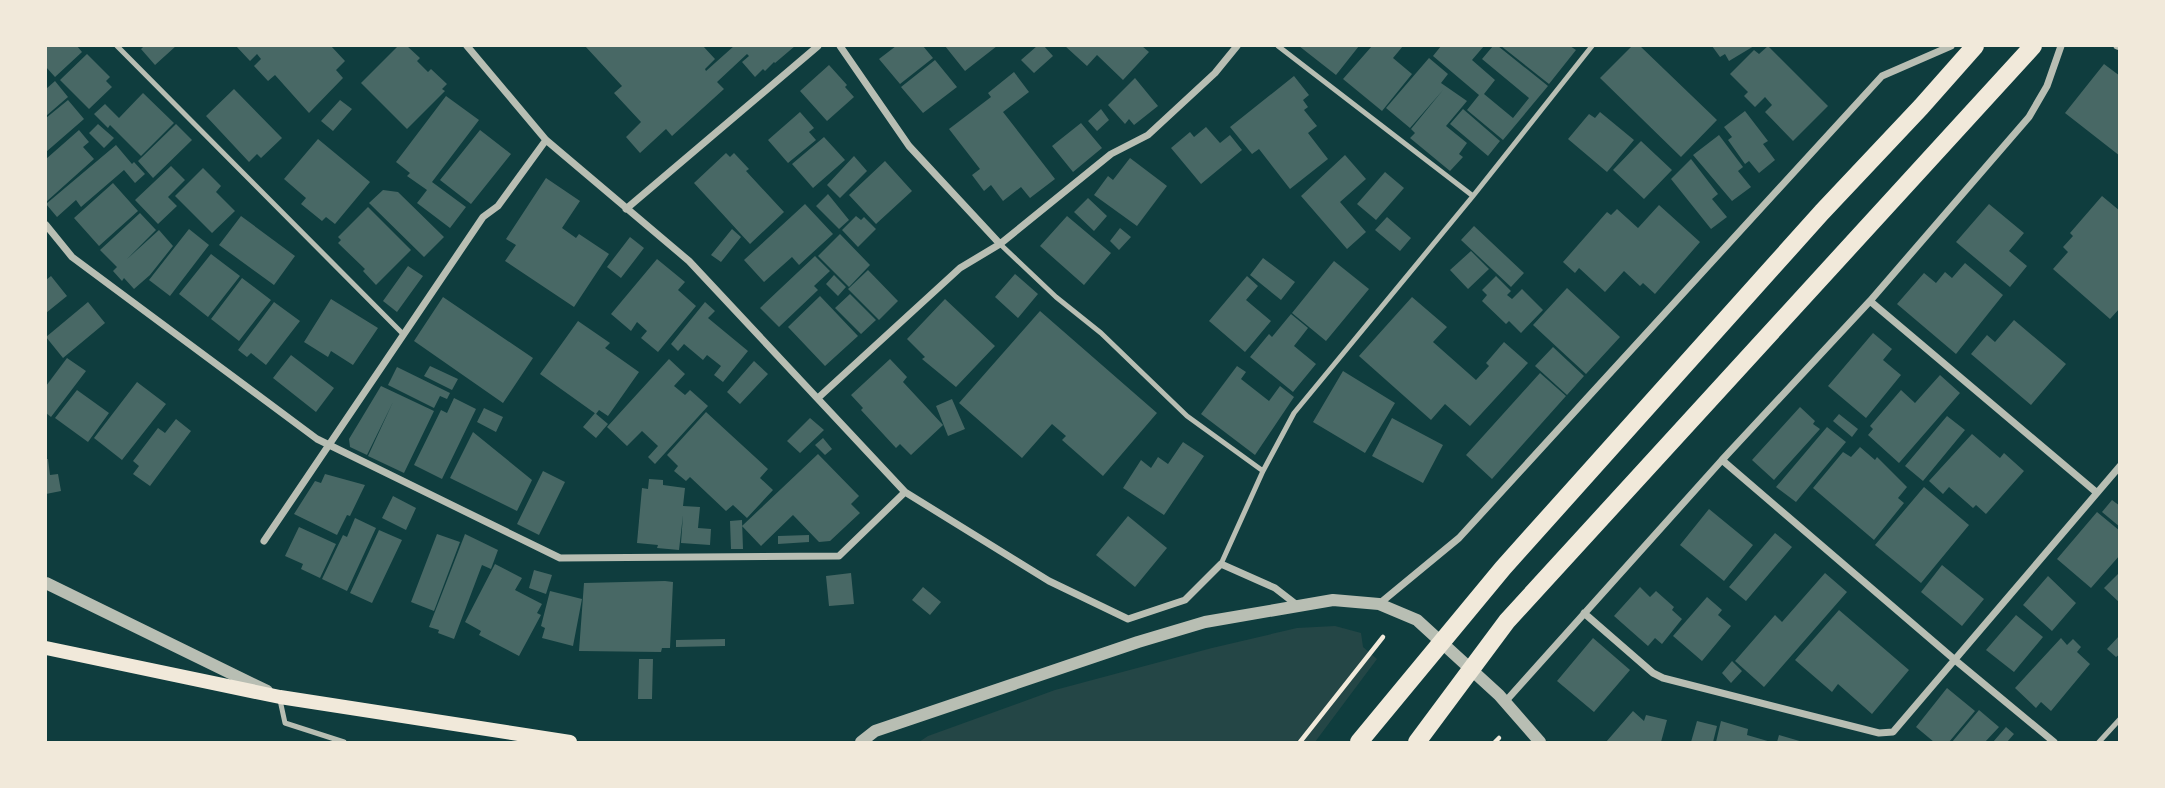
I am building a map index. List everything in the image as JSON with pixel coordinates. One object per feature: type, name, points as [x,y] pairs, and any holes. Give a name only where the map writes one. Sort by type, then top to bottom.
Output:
[{"type":"main road","points":[[1359,743],[1503,568],[1822,212],[1922,107],[1975,46]]},
{"type":"main road","points":[[1417,743],[1507,621],[2033,46]]},
{"type":"main road","points":[[46,648],[280,697],[570,743]]},
{"type":"street","points":[[467,46],[546,140],[689,261],[905,492],[1049,581],[1128,619],[1185,600],[1222,564],[1275,588],[1299,607]]},
{"type":"street","points":[[626,208],[818,46]]},
{"type":"street","points":[[840,46],[909,146],[1000,244]]},
{"type":"street","points":[[818,398],[960,268],[1000,244],[1111,154],[1148,135],[1215,73],[1237,46]]},
{"type":"street","points":[[1379,604],[1460,538],[1882,76],[1951,46]]},
{"type":"street","points":[[1505,702],[1722,460],[1870,301],[2029,117],[2048,86],[2061,46]]},
{"type":"street","points":[[264,541],[483,217],[498,206],[546,140]]},
{"type":"street","points":[[46,225],[72,257],[317,439],[560,558],[839,556],[905,492]]},
{"type":"street","points":[[1870,301],[2096,492]]},
{"type":"street","points":[[1722,460],[2054,743]]},
{"type":"street","points":[[1584,612],[1653,673],[1663,678],[1879,733],[1893,732],[2119,466]]},
{"type":"street","points":[[46,583],[280,697]]},
{"type":"street","points":[[861,743],[875,731],[1138,642],[1205,622],[1333,600],[1379,604],[1417,620],[1505,702],[1540,743]]},
{"type":"lane","points":[[117,46],[403,334]]},
{"type":"lane","points":[[1278,46],[1473,196]]},
{"type":"lane","points":[[1222,564],[1263,471],[1294,413],[1473,196],[1592,46]]},
{"type":"lane","points":[[1000,244],[1101,333],[1187,416],[1263,471]]},
{"type":"lane","points":[[280,697],[285,723],[344,743]]},
{"type":"lane","points":[[2099,743],[2119,719]]},
{"type":"path","points":[[1300,743],[1383,637]]},
{"type":"shaded area","points":[[1335,626],[1361,633],[1363,647],[1377,659],[1315,742],[919,742],[928,736],[1055,690],[1297,628]]},
{"type":"building","points":[[46,46],[77,46],[82,52],[55,77],[46,67]]},
{"type":"building","points":[[144,46],[176,46],[155,65],[141,49]]},
{"type":"building","points":[[236,46],[331,46],[345,61],[336,70],[343,78],[309,113],[275,75],[268,81],[254,66],[261,59],[257,54],[250,61]]},
{"type":"building","points":[[398,46],[407,46],[420,58],[417,61],[428,72],[431,69],[447,84],[442,89],[445,91],[407,129],[361,83]]},
{"type":"building","points":[[585,46],[703,46],[715,59],[706,71],[734,46],[795,46],[755,77],[742,62],[749,56],[747,54],[717,82],[724,89],[672,136],[666,129],[640,153],[626,137],[641,122],[614,93],[622,86]]},
{"type":"building","points":[[896,46],[923,46],[933,58],[900,84],[879,59]]},
{"type":"building","points":[[945,46],[997,46],[965,71]]},
{"type":"building","points":[[1037,46],[1044,46],[1053,56],[1034,73],[1021,60]]},
{"type":"building","points":[[1065,46],[1142,46],[1149,52],[1123,80],[1097,55],[1087,66]]},
{"type":"building","points":[[1299,46],[1359,46],[1336,75]]},
{"type":"building","points":[[1372,46],[1403,46],[1393,58],[1412,74],[1382,111],[1343,79]]},
{"type":"building","points":[[1441,46],[1484,46],[1472,60],[1495,80],[1484,94],[1513,118],[1529,98],[1482,59],[1493,46],[1498,46],[1548,86],[1503,140],[1467,110],[1479,95],[1433,56]]},
{"type":"building","points":[[1501,46],[1570,46],[1576,50],[1549,84]]},
{"type":"building","points":[[1632,46],[1640,46],[1717,120],[1681,157],[1600,78]]},
{"type":"building","points":[[1712,46],[1754,46],[1729,61],[1725,54],[1720,57]]},
{"type":"building","points":[[1768,46],[1828,106],[1793,141],[1765,112],[1772,105],[1765,97],[1755,107],[1744,96],[1748,92],[1730,74],[1754,50],[1759,54]]},
{"type":"building","points":[[87,54],[110,77],[106,81],[112,87],[89,109],[60,80]]},
{"type":"building","points":[[1429,58],[1448,74],[1441,83],[1467,101],[1446,126],[1467,143],[1459,154],[1463,157],[1450,171],[1410,138],[1415,133],[1411,129],[1443,90],[1410,128],[1386,108]]},
{"type":"building","points":[[935,60],[957,87],[923,113],[901,87]]},
{"type":"building","points":[[2104,64],[2120,76],[2120,156],[2065,113]]},
{"type":"building","points":[[829,65],[854,97],[827,121],[800,91]]},
{"type":"building","points":[[1014,72],[1029,92],[1003,112],[1055,179],[1030,198],[1021,187],[1003,201],[991,185],[984,191],[972,175],[980,169],[949,129],[991,97],[988,93]]},
{"type":"building","points":[[1294,76],[1309,95],[1303,100],[1308,107],[1304,110],[1317,126],[1308,133],[1328,159],[1290,189],[1259,149],[1252,154],[1230,127]]},
{"type":"building","points":[[1135,78],[1158,106],[1134,125],[1129,119],[1125,124],[1108,105]]},
{"type":"building","points":[[55,81],[68,97],[46,116],[46,89]]},
{"type":"building","points":[[234,89],[282,138],[261,158],[257,154],[249,162],[206,116]]},
{"type":"building","points":[[143,93],[174,123],[141,156],[110,125],[108,128],[94,114],[105,104],[119,118]]},
{"type":"building","points":[[446,96],[479,120],[432,182],[466,207],[450,228],[417,203],[427,190],[407,176],[410,173],[396,162]]},
{"type":"building","points":[[68,100],[84,119],[46,152],[46,118]]},
{"type":"building","points":[[340,100],[352,109],[333,131],[321,121]]},
{"type":"building","points":[[1101,109],[1109,120],[1097,131],[1088,121]]},
{"type":"building","points":[[1463,109],[1500,141],[1488,156],[1450,124]]},
{"type":"building","points":[[1745,111],[1768,141],[1763,144],[1775,160],[1759,173],[1749,161],[1745,164],[1728,140],[1732,137],[1724,127]]},
{"type":"building","points":[[800,112],[814,128],[809,132],[816,140],[788,163],[768,140]]},
{"type":"building","points":[[1600,112],[1634,140],[1607,172],[1568,139],[1589,114],[1595,118]]},
{"type":"building","points":[[1081,123],[1102,148],[1073,172],[1052,146]]},
{"type":"building","points":[[98,124],[114,138],[104,148],[89,133]]},
{"type":"building","points":[[176,124],[192,140],[153,178],[138,161]]},
{"type":"building","points":[[1206,127],[1220,143],[1230,135],[1242,150],[1201,184],[1171,148],[1190,132],[1194,137]]},
{"type":"building","points":[[79,130],[89,142],[83,147],[94,159],[46,202],[46,159]]},
{"type":"building","points":[[480,130],[511,154],[471,204],[440,180]]},
{"type":"building","points":[[1719,135],[1743,167],[1738,171],[1751,187],[1732,201],[1693,155]]},
{"type":"building","points":[[824,137],[845,160],[813,188],[792,164]]},
{"type":"building","points":[[318,139],[370,182],[335,224],[326,217],[322,221],[301,204],[306,198],[284,179]]},
{"type":"building","points":[[1641,141],[1672,170],[1644,199],[1613,170]]},
{"type":"building","points":[[116,145],[132,164],[134,162],[145,174],[135,183],[124,170],[81,207],[76,200],[57,217],[46,204]]},
{"type":"building","points":[[726,153],[730,157],[734,153],[749,169],[746,171],[784,212],[750,244],[694,183]]},
{"type":"building","points":[[1345,155],[1366,179],[1340,202],[1366,232],[1347,249],[1301,196]]},
{"type":"building","points":[[854,156],[867,171],[840,198],[827,185]]},
{"type":"building","points":[[1130,158],[1167,186],[1137,226],[1094,195],[1108,176],[1113,180]]},
{"type":"building","points":[[1691,159],[1718,194],[1712,199],[1727,217],[1711,229],[1671,179]]},
{"type":"building","points":[[885,161],[912,191],[876,224],[849,195]]},
{"type":"building","points":[[171,166],[185,180],[168,197],[177,206],[158,224],[135,200]]},
{"type":"building","points":[[203,168],[221,186],[216,192],[235,211],[212,233],[175,196]]},
{"type":"building","points":[[1385,172],[1404,188],[1376,220],[1357,204]]},
{"type":"building","points":[[546,178],[580,201],[562,228],[576,238],[579,234],[609,254],[574,307],[505,261],[516,245],[506,239]]},
{"type":"building","points":[[113,183],[138,211],[99,246],[74,218]]},
{"type":"building","points":[[383,190],[398,192],[444,237],[424,257],[369,203]]},
{"type":"building","points":[[828,194],[849,220],[839,229],[816,206]]},
{"type":"building","points":[[2102,196],[2120,211],[2120,308],[2110,319],[2053,269],[2068,252],[2063,247],[2073,236],[2070,233]]},
{"type":"building","points":[[1088,198],[1107,216],[1094,231],[1074,212]]},
{"type":"building","points":[[805,204],[833,234],[799,265],[792,257],[764,282],[744,260]]},
{"type":"building","points":[[1989,204],[2024,233],[2009,251],[2027,266],[2010,287],[1956,242]]},
{"type":"building","points":[[1659,205],[1700,242],[1655,294],[1643,283],[1640,286],[1624,271],[1605,292],[1579,268],[1575,273],[1563,262],[1607,212],[1611,215],[1617,209],[1638,228]]},
{"type":"building","points":[[368,207],[411,250],[376,285],[363,271],[365,269],[338,243],[341,240],[338,237]]},
{"type":"building","points":[[140,213],[156,230],[126,260],[159,230],[173,246],[150,275],[134,289],[113,271],[117,267],[100,250]]},
{"type":"building","points":[[241,216],[295,256],[274,285],[219,245]]},
{"type":"building","points":[[856,216],[861,220],[864,217],[876,229],[858,247],[842,230]]},
{"type":"building","points":[[1067,216],[1111,253],[1084,285],[1040,246]]},
{"type":"building","points":[[1387,217],[1411,238],[1400,251],[1375,230]]},
{"type":"building","points":[[1474,226],[1524,273],[1511,287],[1461,240]]},
{"type":"building","points":[[1120,228],[1131,237],[1119,250],[1110,241]]},
{"type":"building","points":[[189,229],[209,245],[170,296],[149,280]]},
{"type":"building","points":[[732,229],[741,237],[721,262],[711,255]]},
{"type":"building","points":[[840,234],[870,265],[849,287],[818,256]]},
{"type":"building","points":[[630,237],[644,248],[621,278],[607,267]]},
{"type":"building","points":[[1471,251],[1489,269],[1468,289],[1450,270]]},
{"type":"building","points":[[211,254],[240,276],[208,317],[179,294]]},
{"type":"building","points":[[815,256],[830,271],[814,286],[818,290],[779,327],[760,308]]},
{"type":"building","points":[[1263,258],[1295,282],[1281,300],[1250,275]]},
{"type":"building","points":[[657,259],[685,282],[678,290],[696,306],[658,352],[641,338],[647,331],[637,322],[631,331],[611,314]]},
{"type":"building","points":[[1334,261],[1369,289],[1326,341],[1292,313]]},
{"type":"building","points":[[1965,263],[2003,295],[1956,354],[1897,304],[1924,273],[1936,283],[1945,272],[1952,278]]},
{"type":"building","points":[[408,266],[423,276],[397,312],[383,301]]},
{"type":"building","points":[[868,270],[898,301],[879,320],[848,289]]},
{"type":"building","points":[[1015,274],[1038,294],[1018,318],[995,297]]},
{"type":"building","points":[[834,275],[846,287],[838,296],[826,284]]},
{"type":"building","points":[[51,276],[67,296],[46,313],[46,280]]},
{"type":"building","points":[[1247,276],[1258,286],[1246,300],[1271,321],[1245,352],[1209,321]]},
{"type":"building","points":[[1496,276],[1511,291],[1507,295],[1512,299],[1522,289],[1543,310],[1521,333],[1509,321],[1506,324],[1482,301],[1487,295],[1482,290]]},
{"type":"building","points":[[242,278],[271,300],[239,341],[211,319]]},
{"type":"building","points":[[1567,288],[1620,337],[1586,374],[1533,325]]},
{"type":"building","points":[[850,294],[876,320],[861,334],[835,308]]},
{"type":"building","points":[[820,296],[858,336],[825,366],[788,327]]},
{"type":"building","points":[[443,297],[533,358],[503,403],[414,341]]},
{"type":"building","points":[[1412,297],[1447,327],[1433,342],[1476,380],[1489,366],[1486,363],[1504,342],[1528,363],[1470,426],[1445,404],[1431,420],[1359,356]]},
{"type":"building","points":[[331,299],[378,328],[353,365],[331,351],[328,357],[304,342]]},
{"type":"building","points":[[945,299],[995,346],[956,387],[922,359],[925,357],[907,339]]},
{"type":"building","points":[[88,302],[105,323],[63,358],[46,337]]},
{"type":"building","points":[[274,302],[300,321],[266,365],[251,353],[247,357],[238,350]]},
{"type":"building","points":[[705,302],[715,311],[708,318],[748,351],[723,382],[714,375],[721,366],[707,355],[703,360],[684,344],[678,351],[671,344]]},
{"type":"building","points":[[1040,311],[1157,413],[1103,476],[1062,440],[1066,436],[1052,424],[1022,458],[959,403]]},
{"type":"building","points":[[1291,314],[1308,328],[1294,346],[1316,364],[1293,392],[1250,357],[1269,334],[1272,337]]},
{"type":"building","points":[[2014,320],[2066,364],[2031,405],[1971,354],[1987,335],[1995,342]]},
{"type":"building","points":[[578,321],[610,343],[605,348],[639,372],[608,416],[599,410],[596,414],[540,374]]},
{"type":"building","points":[[1873,333],[1892,349],[1883,360],[1901,375],[1866,418],[1828,386]]},
{"type":"building","points":[[1553,347],[1584,376],[1567,395],[1535,366]]},
{"type":"building","points":[[291,355],[334,388],[316,412],[273,378]]},
{"type":"building","points":[[67,358],[86,371],[51,417],[46,413],[46,386]]},
{"type":"building","points":[[669,359],[685,374],[674,386],[685,395],[690,390],[708,406],[655,464],[648,457],[658,446],[642,431],[627,446],[607,427]]},
{"type":"building","points":[[890,359],[907,377],[903,382],[943,425],[911,455],[900,444],[896,448],[851,395]]},
{"type":"building","points":[[754,361],[768,374],[740,404],[727,392]]},
{"type":"building","points":[[430,366],[458,379],[452,390],[424,376]]},
{"type":"building","points":[[1237,366],[1246,372],[1241,379],[1269,401],[1280,386],[1294,397],[1255,455],[1201,414]]},
{"type":"building","points":[[397,367],[450,393],[447,399],[440,396],[434,408],[388,385]]},
{"type":"building","points":[[1343,371],[1395,403],[1365,453],[1313,422]]},
{"type":"building","points":[[1540,373],[1566,396],[1492,479],[1466,455]]},
{"type":"building","points":[[1940,375],[1960,393],[1899,463],[1868,435],[1873,429],[1870,426],[1901,390],[1915,403]]},
{"type":"building","points":[[137,382],[166,404],[122,460],[94,438]]},
{"type":"building","points":[[381,386],[434,411],[404,473],[368,456],[393,402],[367,455],[350,447],[349,439]]},
{"type":"building","points":[[77,390],[109,413],[88,442],[55,418]]},
{"type":"building","points":[[454,398],[476,409],[442,479],[414,465],[441,410],[447,413]]},
{"type":"building","points":[[952,399],[965,429],[948,436],[936,406]]},
{"type":"building","points":[[1800,407],[1820,429],[1774,480],[1752,460]]},
{"type":"building","points":[[484,408],[503,417],[496,432],[477,422]]},
{"type":"building","points":[[706,412],[768,469],[760,478],[773,490],[747,518],[733,505],[726,511],[690,477],[686,481],[674,471],[678,466],[667,455]]},
{"type":"building","points":[[595,413],[608,424],[596,438],[583,427]]},
{"type":"building","points":[[1839,414],[1858,429],[1852,437],[1833,421]]},
{"type":"building","points":[[1947,416],[1965,430],[1923,481],[1905,466]]},
{"type":"building","points":[[810,418],[824,430],[800,453],[787,441]]},
{"type":"building","points":[[1392,418],[1443,445],[1423,483],[1372,456]]},
{"type":"building","points":[[176,419],[191,431],[150,486],[133,474],[139,466],[133,461],[158,428],[165,433]]},
{"type":"building","points":[[1827,427],[1846,442],[1796,502],[1776,487]]},
{"type":"building","points":[[473,432],[532,480],[517,511],[450,478]]},
{"type":"building","points":[[1972,434],[2000,458],[2004,453],[2024,471],[1986,514],[1976,505],[1973,508],[1949,487],[1943,494],[1929,481]]},
{"type":"building","points":[[823,438],[832,449],[825,455],[815,445]]},
{"type":"building","points":[[1183,442],[1204,456],[1164,515],[1123,488],[1141,460],[1151,468],[1158,457],[1168,464]]},
{"type":"building","points":[[1860,447],[1875,460],[1877,457],[1907,487],[1898,498],[1904,503],[1874,540],[1813,488],[1843,452],[1851,457]]},
{"type":"building","points":[[818,454],[859,496],[851,504],[860,513],[830,541],[819,542],[793,515],[761,546],[742,526]]},
{"type":"building","points":[[46,459],[50,475],[58,474],[61,491],[46,494]]},
{"type":"building","points":[[543,471],[565,482],[539,535],[517,524]]},
{"type":"building","points":[[325,474],[365,485],[337,535],[294,514],[315,481],[321,483]]},
{"type":"building","points":[[649,479],[663,480],[663,485],[685,488],[683,506],[700,507],[698,528],[711,529],[710,545],[681,543],[683,515],[679,550],[637,543],[642,488],[648,489]]},
{"type":"building","points":[[1924,487],[1969,525],[1921,583],[1875,545]]},
{"type":"building","points":[[393,496],[416,508],[406,530],[382,518]]},
{"type":"building","points":[[2112,500],[2120,506],[2120,527],[2102,512]]},
{"type":"building","points":[[1709,509],[1753,545],[1724,581],[1680,545]]},
{"type":"building","points":[[2097,512],[2120,531],[2120,555],[2091,588],[2057,559]]},
{"type":"building","points":[[1128,516],[1167,548],[1135,587],[1096,555]]},
{"type":"building","points":[[355,518],[376,528],[347,591],[322,579],[343,535],[347,537]]},
{"type":"building","points":[[742,520],[743,549],[731,549],[730,521]]},
{"type":"building","points":[[299,527],[336,544],[320,578],[301,569],[303,564],[285,556]]},
{"type":"building","points":[[379,530],[402,540],[372,603],[350,593]]},
{"type":"building","points":[[1775,533],[1792,547],[1746,601],[1729,587]]},
{"type":"building","points":[[437,534],[460,542],[434,611],[411,602]]},
{"type":"building","points":[[465,534],[498,550],[491,569],[482,565],[454,639],[429,627]]},
{"type":"building","points":[[809,535],[809,542],[778,544],[778,536]]},
{"type":"building","points":[[495,564],[522,578],[515,590],[542,604],[537,613],[541,615],[519,656],[479,635],[481,631],[465,622]]},
{"type":"building","points":[[1942,565],[1984,599],[1962,626],[1921,592]]},
{"type":"building","points":[[534,570],[552,575],[546,594],[529,588]]},
{"type":"building","points":[[2120,572],[2120,603],[2104,588]]},
{"type":"building","points":[[851,573],[854,604],[829,606],[826,576]]},
{"type":"building","points":[[1825,573],[1847,592],[1764,687],[1735,661],[1775,615],[1782,622]]},
{"type":"building","points":[[2048,576],[2076,603],[2052,631],[2023,605]]},
{"type":"building","points":[[673,582],[670,648],[662,648],[661,652],[579,651],[584,583]]},
{"type":"building","points":[[923,587],[941,602],[930,615],[912,600]]},
{"type":"building","points":[[1640,587],[1650,597],[1656,591],[1674,607],[1672,610],[1682,619],[1662,644],[1655,638],[1648,646],[1614,616]]},
{"type":"building","points":[[550,591],[582,599],[573,646],[542,638],[545,628],[541,626]]},
{"type":"building","points":[[1707,597],[1722,610],[1718,615],[1731,626],[1702,661],[1673,636]]},
{"type":"building","points":[[1839,610],[1909,670],[1872,714],[1838,684],[1832,692],[1795,660]]},
{"type":"building","points":[[2016,615],[2043,637],[2014,672],[1986,650]]},
{"type":"building","points":[[2120,635],[2120,654],[2116,657],[2107,649]]},
{"type":"building","points":[[1593,638],[1630,670],[1594,712],[1557,681]]},
{"type":"building","points":[[2061,638],[2067,645],[2073,639],[2081,647],[2077,652],[2090,664],[2051,711],[2041,702],[2036,708],[2015,688]]},
{"type":"building","points":[[725,639],[725,646],[676,647],[676,640]]},
{"type":"building","points":[[639,659],[653,659],[652,699],[638,699]]},
{"type":"building","points":[[1732,661],[1742,671],[1731,683],[1722,673]]},
{"type":"building","points":[[1947,688],[1975,711],[1949,742],[1934,742],[1916,727]]},
{"type":"building","points":[[1979,710],[1999,727],[1985,742],[1952,742]]},
{"type":"building","points":[[1633,711],[1644,721],[1646,715],[1667,720],[1661,742],[1606,742]]},
{"type":"building","points":[[1697,721],[1717,726],[1713,742],[1691,742]]},
{"type":"building","points":[[1721,721],[1748,729],[1747,735],[1771,742],[1716,742]]},
{"type":"building","points":[[2006,727],[2014,734],[2007,742],[1993,742]]},
{"type":"building","points":[[1779,735],[1803,742],[1777,742]]}]
